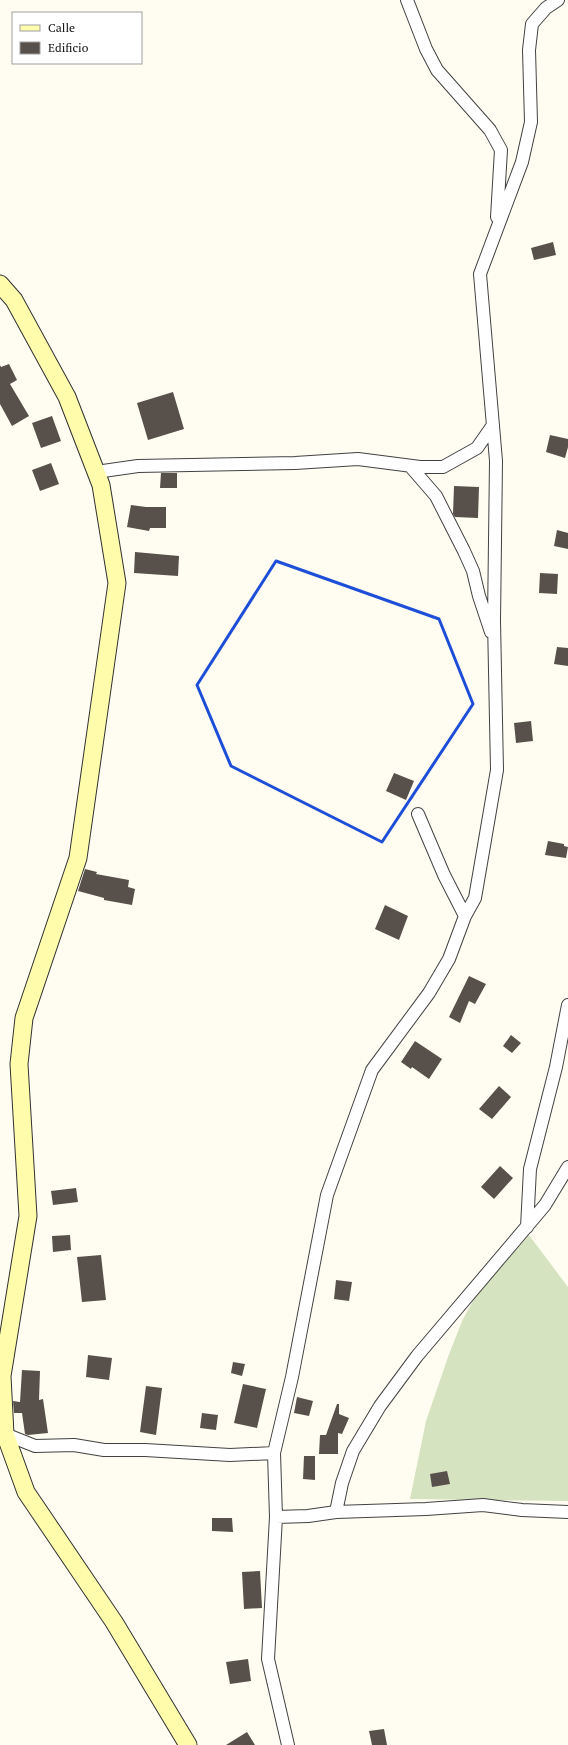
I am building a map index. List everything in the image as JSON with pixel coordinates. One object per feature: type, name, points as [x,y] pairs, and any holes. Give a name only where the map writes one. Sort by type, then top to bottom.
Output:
[{"type":"street","points":[[407,0],[426,49],[437,70],[490,130],[501,150],[496,230]]},
{"type":"street","points":[[288,1745],[268,1659],[276,1517],[274,1453],[292,1377],[328,1195],[372,1070],[429,994],[449,959],[465,916],[475,898],[497,770],[494,643],[496,461],[480,274],[522,162],[531,122],[529,50],[532,24],[546,8],[558,0]]},
{"type":"street","points":[[0,284],[14,300],[67,397],[101,485],[117,583],[78,858],[24,1018],[19,1064],[28,1216],[2,1376],[5,1434],[26,1492],[114,1622],[188,1745]]},
{"type":"street","points":[[96,472],[138,466],[295,463],[352,459],[410,466],[443,467],[477,448],[493,425]]},
{"type":"street","points":[[410,466],[436,496],[467,557],[473,571],[479,596],[494,643]]},
{"type":"street","points":[[418,814],[444,875],[465,916]]},
{"type":"street","points":[[527,1227],[530,1169],[556,1067],[568,1005]]},
{"type":"street","points":[[336,1512],[342,1483],[354,1451],[380,1406],[418,1356],[545,1205],[568,1167]]},
{"type":"street","points":[[5,1434],[35,1446],[74,1445],[104,1450],[145,1450],[230,1455],[274,1453]]},
{"type":"street","points":[[276,1517],[308,1516],[336,1512],[426,1509],[483,1505],[522,1510],[568,1512]]},
{"type":"highlighted area","points":[[276,561],[439,619],[473,704],[382,842],[231,766],[197,685]]},
{"type":"green space","points":[[529,1235],[568,1287],[568,1501],[410,1499],[426,1421],[462,1321],[475,1297]]},
{"type":"building","points":[[553,242],[556,255],[534,260],[531,248]]},
{"type":"building","points":[[9,364],[17,380],[10,384],[29,416],[12,426],[0,404],[0,365],[1,367]]},
{"type":"building","points":[[173,392],[184,429],[148,440],[137,403]]},
{"type":"building","points":[[52,416],[61,441],[41,448],[32,423]]},
{"type":"building","points":[[550,435],[568,439],[568,447],[565,458],[546,452]]},
{"type":"building","points":[[51,463],[59,484],[40,491],[32,470]]},
{"type":"building","points":[[161,473],[177,473],[177,488],[160,488]]},
{"type":"building","points":[[454,486],[479,487],[478,518],[455,517],[453,514]]},
{"type":"building","points":[[131,505],[166,507],[166,528],[150,528],[149,531],[127,527]]},
{"type":"building","points":[[557,530],[568,533],[568,549],[554,546]]},
{"type":"building","points":[[135,552],[179,556],[178,576],[134,573]]},
{"type":"building","points":[[540,573],[558,574],[557,594],[539,593]]},
{"type":"building","points":[[557,647],[568,648],[568,666],[554,664]]},
{"type":"building","points":[[531,721],[533,741],[516,743],[514,723]]},
{"type":"building","points":[[394,773],[414,781],[406,800],[386,791]]},
{"type":"building","points":[[548,841],[564,844],[564,846],[568,847],[566,858],[545,855]]},
{"type":"building","points":[[85,869],[97,872],[96,874],[129,880],[128,887],[135,889],[132,905],[104,900],[104,898],[78,891]]},
{"type":"building","points":[[385,905],[408,916],[399,940],[375,929]]},
{"type":"building","points":[[469,976],[486,984],[475,1004],[469,1001],[460,1023],[449,1017]]},
{"type":"building","points":[[511,1035],[521,1043],[512,1053],[503,1046]]},
{"type":"building","points":[[415,1041],[442,1059],[429,1079],[412,1067],[411,1069],[401,1062]]},
{"type":"building","points":[[499,1086],[511,1097],[492,1119],[479,1109]]},
{"type":"building","points":[[500,1166],[513,1178],[494,1199],[481,1187]]},
{"type":"building","points":[[76,1188],[78,1202],[53,1205],[51,1191]]},
{"type":"building","points":[[70,1235],[71,1250],[53,1252],[52,1236]]},
{"type":"building","points":[[101,1255],[106,1300],[82,1302],[77,1257]]},
{"type":"building","points":[[336,1280],[352,1282],[349,1301],[334,1299]]},
{"type":"building","points":[[88,1355],[112,1358],[109,1380],[86,1377]]},
{"type":"building","points":[[233,1362],[245,1364],[242,1376],[231,1373]]},
{"type":"building","points":[[22,1370],[40,1371],[39,1400],[43,1399],[48,1433],[25,1434],[22,1413],[14,1413],[13,1401],[20,1402]]},
{"type":"building","points":[[243,1384],[266,1389],[257,1428],[234,1423]]},
{"type":"building","points":[[146,1386],[162,1388],[156,1435],[140,1432]]},
{"type":"building","points":[[297,1397],[313,1401],[309,1416],[294,1413]]},
{"type":"building","points":[[337,1404],[339,1404],[339,1414],[349,1418],[342,1434],[338,1433],[338,1454],[319,1454],[320,1435],[326,1435]]},
{"type":"building","points":[[202,1413],[218,1415],[216,1430],[200,1428]]},
{"type":"building","points":[[304,1456],[315,1456],[315,1480],[303,1479]]},
{"type":"building","points":[[447,1471],[450,1484],[432,1487],[430,1474]]},
{"type":"building","points":[[212,1518],[232,1518],[233,1532],[212,1531]]},
{"type":"building","points":[[260,1571],[262,1608],[244,1609],[242,1572]]},
{"type":"building","points":[[248,1659],[251,1681],[230,1684],[226,1662]]},
{"type":"building","points":[[384,1729],[387,1745],[372,1745],[369,1731]]},
{"type":"building","points":[[247,1732],[255,1745],[226,1745]]}]
